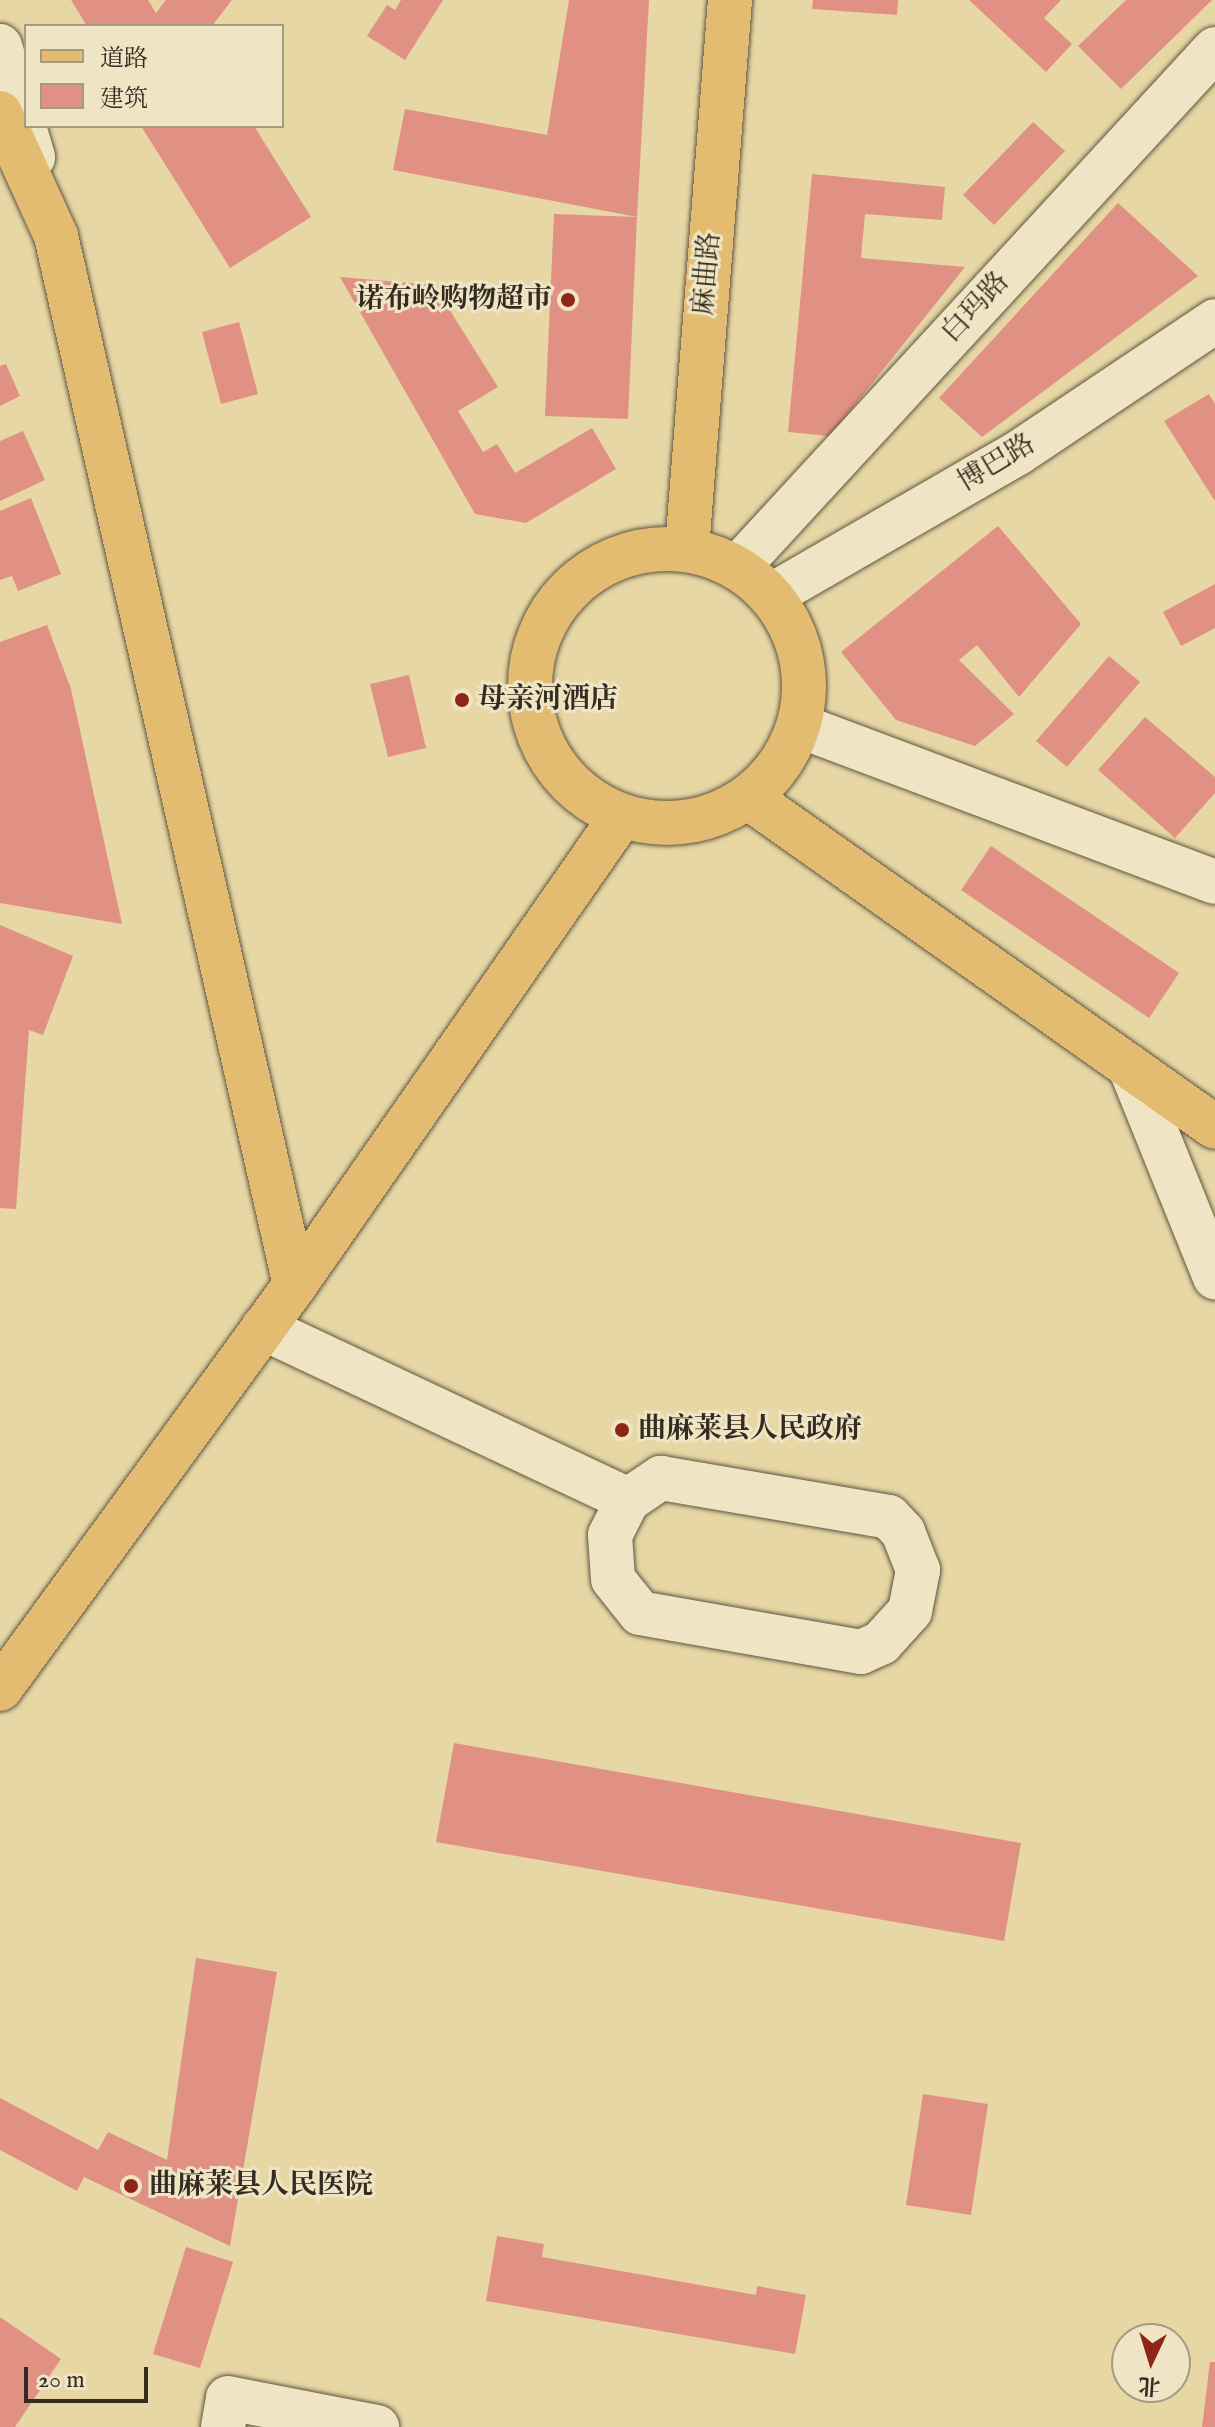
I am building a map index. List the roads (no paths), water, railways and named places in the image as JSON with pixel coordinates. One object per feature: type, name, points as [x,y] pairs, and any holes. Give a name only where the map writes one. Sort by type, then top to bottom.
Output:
[{"type":"main road","name":"麻曲路","points":[[687,549],[730,0]]},
{"type":"main road","points":[[0,113],[56,236],[295,1285]]},
{"type":"main road","points":[[687,549],[738,567],[772,595],[800,650],[806,681],[800,726],[780,766],[749,798],[709,818],[665,825],[621,817],[571,787],[538,739],[527,682],[541,626],[577,580],[628,552],[687,549]]},
{"type":"main road","points":[[749,798],[1215,1127]]},
{"type":"main road","points":[[0,1689],[295,1285],[621,817]]},
{"type":"street","points":[[0,46],[24,127]]},
{"type":"street","name":"白玛路","points":[[738,567],[1215,49]]},
{"type":"street","points":[[24,128],[56,236]]},
{"type":"street","name":"博巴路","points":[[772,595],[1018,453],[1215,321]]},
{"type":"street","points":[[800,726],[1215,882]]},
{"type":"street","points":[[1130,1067],[1215,1277]]},
{"type":"street","points":[[263,1328],[628,1500]]},
{"type":"street","points":[[661,1478],[889,1517],[903,1532],[918,1570],[910,1611],[881,1643],[861,1652],[640,1613],[613,1579],[608,1557],[610,1535],[628,1500],[661,1478]]},
{"type":"street","points":[[223,2427],[228,2398],[377,2427]]},
{"type":"place","name":"诺布岭购物超市","points":[[568,300]]},
{"type":"place","name":"母亲河酒店","points":[[462,700]]},
{"type":"place","name":"曲麻莱县人民政府","points":[[622,1430]]},
{"type":"place","name":"曲麻莱县人民医院","points":[[131,2186]]}]
